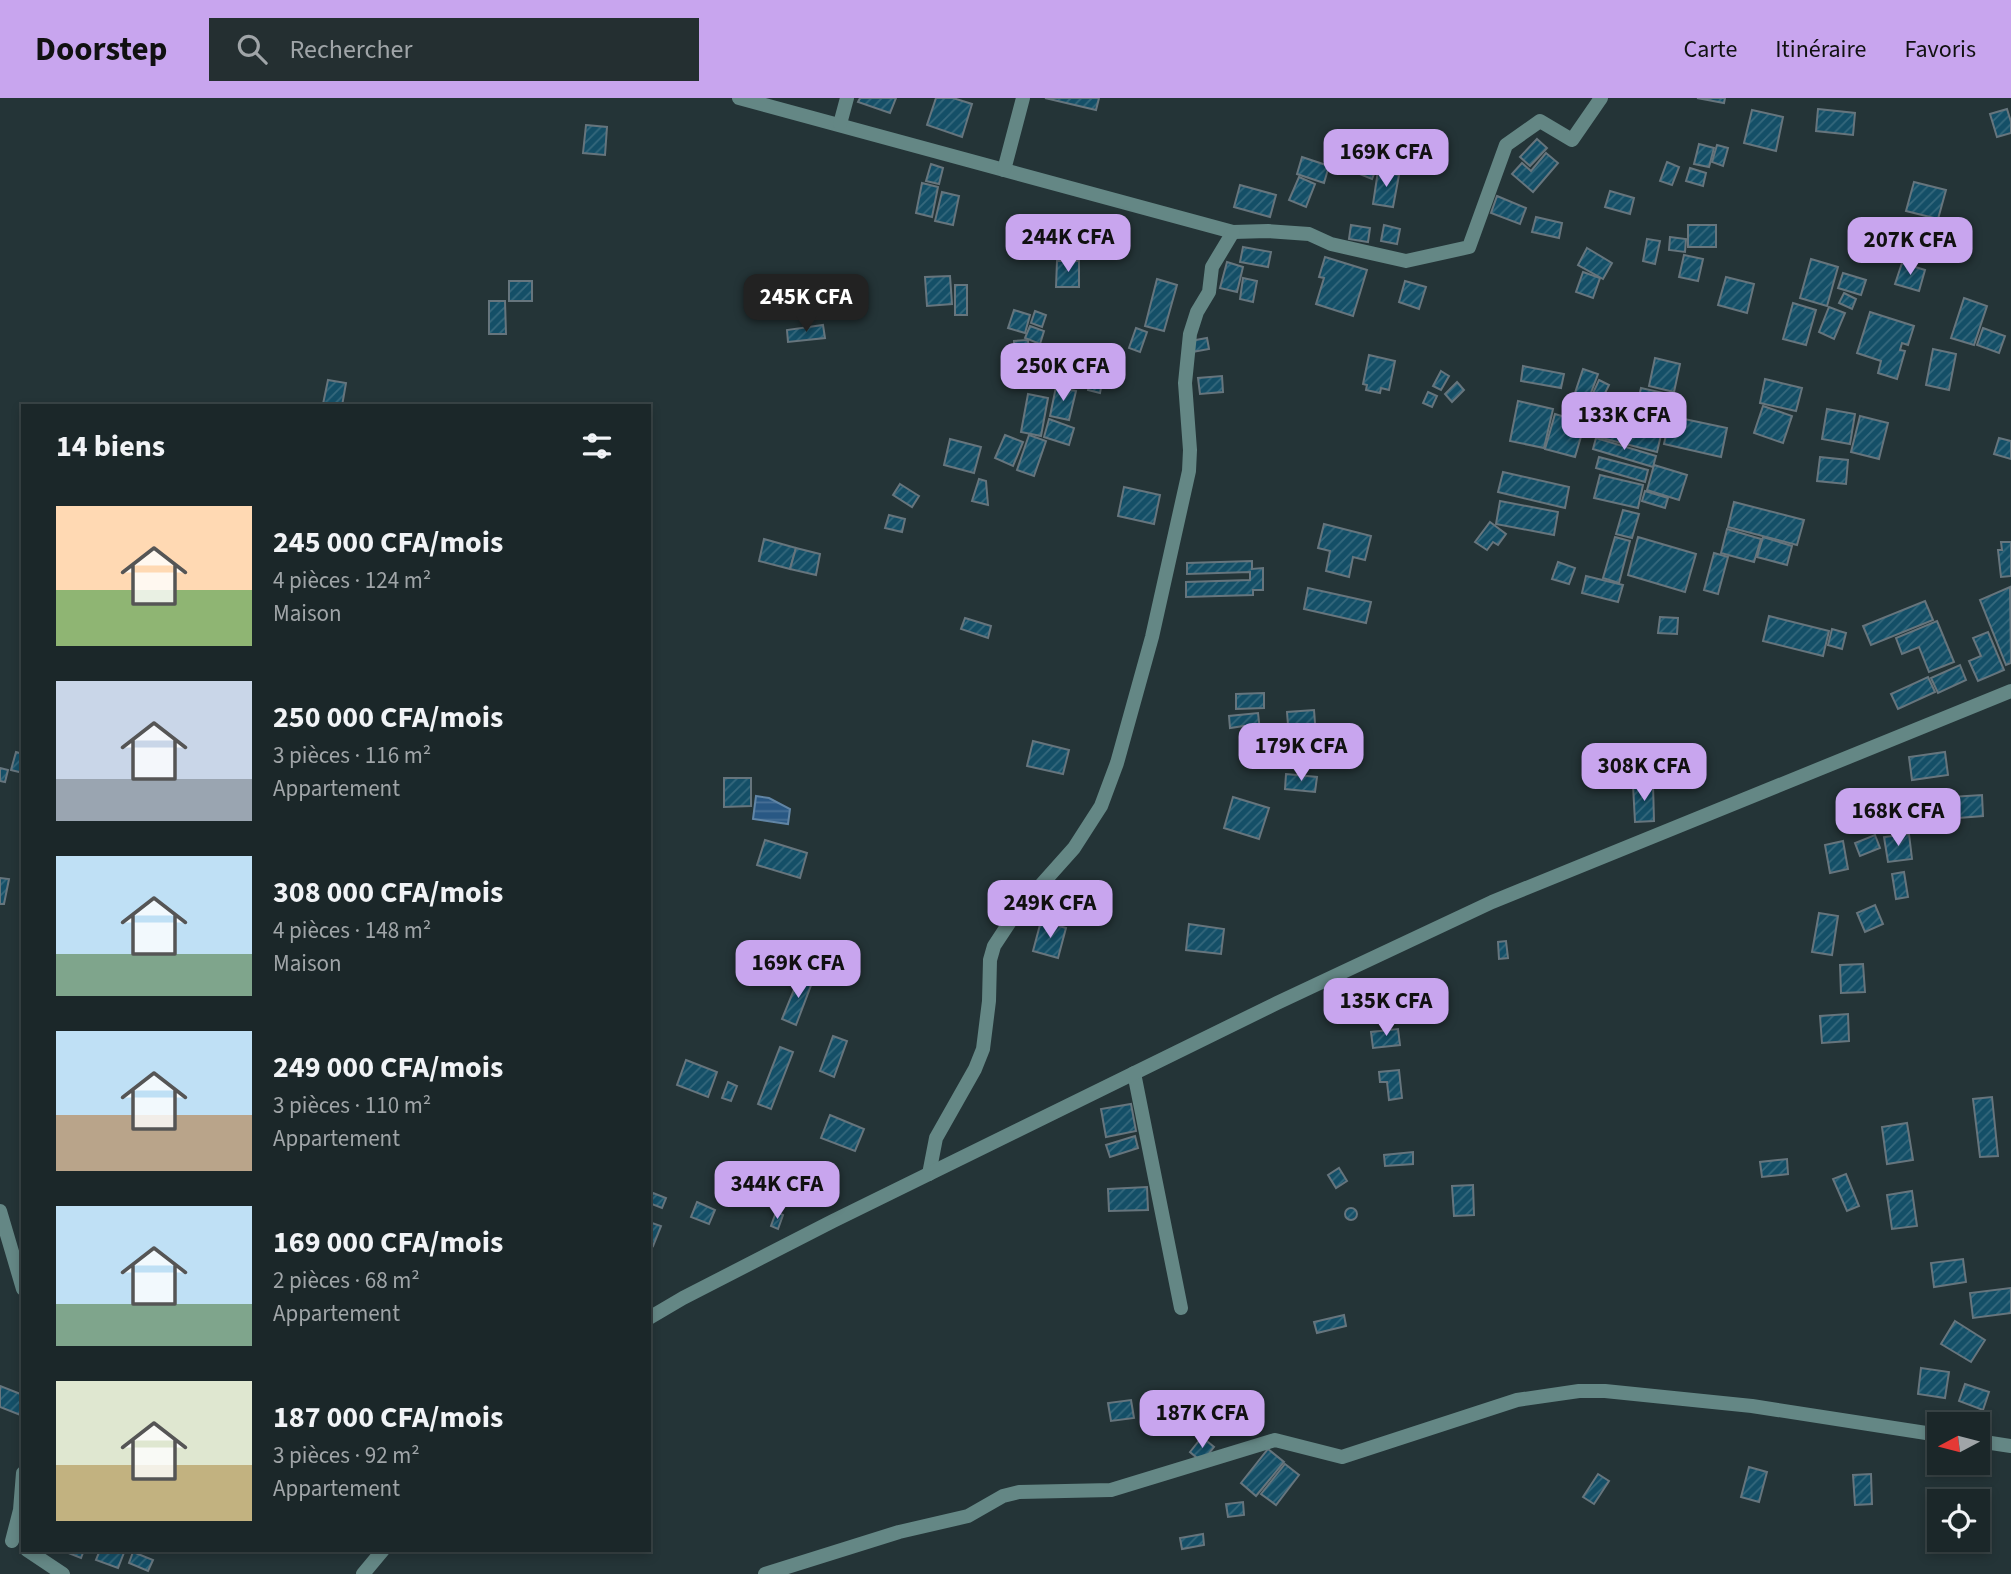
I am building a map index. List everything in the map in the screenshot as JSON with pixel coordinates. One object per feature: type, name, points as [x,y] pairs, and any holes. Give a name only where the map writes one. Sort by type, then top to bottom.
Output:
[{"type":"street","points":[[739,98],[1233,232],[1310,234],[1331,244],[1406,261],[1469,247],[1506,145],[1540,121],[1572,140],[1585,125],[1601,98]]},
{"type":"street","points":[[840,124],[847,98]]},
{"type":"street","points":[[1004,170],[1023,98]]},
{"type":"street","points":[[929,1174],[936,1138],[975,1069],[983,1049],[989,1002],[990,960],[994,946],[1015,914],[1074,848],[1101,806],[1117,763],[1152,637],[1189,471],[1185,383],[1190,334],[1197,312],[1209,292],[1212,267],[1233,232]]},
{"type":"street","points":[[651,1317],[706,1286],[1133,1073],[1492,902],[2011,691]]},
{"type":"street","points":[[1133,1073],[1181,1308]]},
{"type":"street","points":[[0,1211],[21,1282]]},
{"type":"street","points":[[765,1574],[899,1532],[968,1516],[1003,1496],[1019,1492],[1111,1490],[1275,1440],[1342,1457],[1517,1400],[1579,1391],[1605,1391],[1752,1406],[1927,1433]]},
{"type":"street","points":[[1990,1443],[2011,1446]]},
{"type":"street","points":[[12,1540],[21,1498]]},
{"type":"street","points":[[30,1552],[63,1574]]},
{"type":"street","points":[[363,1574],[381,1552]]},
{"type":"water","points":[[756,796],[769,798],[790,809],[788,824],[753,819]]},
{"type":"building","points":[[860,98],[896,98],[890,113],[858,102]]},
{"type":"building","points":[[936,98],[953,98],[972,104],[962,137],[927,125]]},
{"type":"building","points":[[1045,98],[1099,98],[1096,110]]},
{"type":"building","points":[[1697,98],[1725,98],[1724,103]]},
{"type":"building","points":[[1818,109],[1855,113],[1853,135],[1816,131]]},
{"type":"building","points":[[2007,109],[2011,133],[1997,137],[1990,114]]},
{"type":"building","points":[[1752,110],[1783,117],[1776,151],[1744,143]]},
{"type":"building","points":[[586,125],[607,127],[605,155],[583,153]]},
{"type":"building","points":[[1537,139],[1547,148],[1530,166],[1520,157]]},
{"type":"building","points":[[1699,144],[1714,148],[1709,167],[1694,164]]},
{"type":"building","points":[[1717,145],[1728,148],[1723,166],[1712,162]]},
{"type":"building","points":[[1546,153],[1558,163],[1533,192],[1512,174],[1522,163],[1531,171]]},
{"type":"building","points":[[1358,154],[1379,162],[1372,179],[1352,171]]},
{"type":"building","points":[[1302,157],[1329,166],[1324,183],[1297,174]]},
{"type":"building","points":[[1667,162],[1679,167],[1672,185],[1660,181]]},
{"type":"building","points":[[931,164],[943,168],[939,184],[926,181]]},
{"type":"building","points":[[1690,168],[1706,173],[1703,186],[1686,181]]},
{"type":"building","points":[[1378,171],[1399,175],[1393,207],[1373,204]]},
{"type":"building","points":[[1299,177],[1315,184],[1306,207],[1289,200]]},
{"type":"building","points":[[1914,182],[1946,190],[1938,219],[1906,211]]},
{"type":"building","points":[[922,183],[938,187],[932,217],[916,213]]},
{"type":"building","points":[[1240,185],[1276,195],[1270,217],[1234,207]]},
{"type":"building","points":[[1610,191],[1634,198],[1630,214],[1605,207]]},
{"type":"building","points":[[942,192],[959,196],[953,225],[935,221]]},
{"type":"building","points":[[1497,196],[1526,208],[1520,224],[1491,213]]},
{"type":"building","points":[[1536,217],[1562,223],[1559,238],[1532,232]]},
{"type":"building","points":[[1062,219],[1094,228],[1087,258],[1054,249]]},
{"type":"building","points":[[1351,225],[1370,228],[1368,242],[1349,239]]},
{"type":"building","points":[[1384,225],[1400,229],[1397,244],[1381,241]]},
{"type":"building","points":[[1688,225],[1716,225],[1716,247],[1688,247]]},
{"type":"building","points":[[1670,237],[1686,239],[1685,252],[1669,250]]},
{"type":"building","points":[[1647,239],[1660,241],[1655,264],[1643,261]]},
{"type":"building","points":[[1243,247],[1271,252],[1268,267],[1240,262]]},
{"type":"building","points":[[1587,248],[1612,263],[1603,279],[1578,265]]},
{"type":"building","points":[[1684,255],[1703,259],[1698,281],[1679,277]]},
{"type":"building","points":[[1325,257],[1367,270],[1353,316],[1316,304],[1324,278],[1319,277]]},
{"type":"building","points":[[1811,259],[1838,267],[1827,306],[1800,298]]},
{"type":"building","points":[[1057,261],[1079,261],[1079,287],[1056,287]]},
{"type":"building","points":[[1227,262],[1243,267],[1237,292],[1220,288]]},
{"type":"building","points":[[1902,263],[1925,270],[1919,291],[1895,284]]},
{"type":"building","points":[[1583,272],[1600,278],[1593,298],[1576,292]]},
{"type":"building","points":[[1843,273],[1866,280],[1861,295],[1838,288]]},
{"type":"building","points":[[950,276],[952,304],[927,306],[925,277]]},
{"type":"building","points":[[1726,277],[1754,284],[1747,313],[1718,305]]},
{"type":"building","points":[[1243,278],[1257,281],[1253,302],[1240,299]]},
{"type":"building","points":[[1157,279],[1177,285],[1164,331],[1145,326]]},
{"type":"building","points":[[509,281],[532,281],[532,301],[509,301]]},
{"type":"building","points":[[1405,281],[1426,287],[1419,309],[1399,302]]},
{"type":"building","points":[[955,285],[967,285],[967,315],[955,315]]},
{"type":"building","points":[[1844,293],[1856,299],[1852,309],[1839,303]]},
{"type":"building","points":[[1964,298],[1987,306],[1974,345],[1951,338]]},
{"type":"building","points":[[489,301],[505,301],[506,334],[489,334]]},
{"type":"building","points":[[1793,303],[1816,310],[1806,345],[1783,339]]},
{"type":"building","points":[[1829,307],[1845,313],[1834,339],[1819,332]]},
{"type":"building","points":[[1014,310],[1030,315],[1025,333],[1008,328]]},
{"type":"building","points":[[1035,311],[1046,315],[1042,327],[1031,323]]},
{"type":"building","points":[[1870,312],[1914,326],[1908,345],[1902,343],[1900,350],[1905,351],[1897,379],[1878,373],[1881,361],[1857,353]]},
{"type":"building","points":[[823,325],[825,338],[788,342],[787,330]]},
{"type":"building","points":[[1030,326],[1044,331],[1040,344],[1025,338]]},
{"type":"building","points":[[1136,328],[1147,332],[1140,352],[1129,348]]},
{"type":"building","points":[[1983,328],[2005,336],[1999,353],[1977,345]]},
{"type":"building","points":[[1207,338],[1209,349],[1192,352],[1190,341]]},
{"type":"building","points":[[1028,340],[1029,358],[1014,358],[1014,341]]},
{"type":"building","points":[[1933,349],[1956,354],[1949,390],[1926,385]]},
{"type":"building","points":[[1094,355],[1107,358],[1100,393],[1088,390]]},
{"type":"building","points":[[1369,355],[1395,361],[1389,390],[1381,388],[1380,393],[1366,390],[1367,385],[1363,384]]},
{"type":"building","points":[[1655,358],[1680,364],[1674,392],[1649,386]]},
{"type":"building","points":[[1017,359],[1047,365],[1045,377],[1015,371]]},
{"type":"building","points":[[1523,366],[1564,374],[1561,388],[1521,381]]},
{"type":"building","points":[[1583,369],[1598,374],[1589,398],[1575,393]]},
{"type":"building","points":[[1441,371],[1449,376],[1441,390],[1433,386]]},
{"type":"building","points":[[1222,376],[1223,392],[1200,394],[1198,378]]},
{"type":"building","points":[[1765,379],[1802,388],[1796,411],[1760,403]]},
{"type":"building","points":[[328,380],[346,383],[342,404],[323,404]]},
{"type":"building","points":[[1599,380],[1609,385],[1597,409],[1588,404]]},
{"type":"building","points":[[1457,382],[1464,390],[1452,402],[1445,394]]},
{"type":"building","points":[[1056,387],[1076,391],[1069,420],[1050,416]]},
{"type":"building","points":[[1641,388],[1672,395],[1667,416],[1636,409]]},
{"type":"building","points":[[1428,392],[1437,396],[1432,407],[1423,403]]},
{"type":"building","points":[[1028,394],[1048,398],[1041,436],[1021,432]]},
{"type":"building","points":[[1573,400],[1585,407],[1580,417],[1568,410]]},
{"type":"building","points":[[1518,401],[1553,409],[1544,448],[1510,441]]},
{"type":"building","points":[[1602,406],[1664,422],[1657,452],[1594,436]]},
{"type":"building","points":[[1763,406],[1792,416],[1783,443],[1754,433]]},
{"type":"building","points":[[1588,408],[1600,415],[1593,426],[1582,420]]},
{"type":"building","points":[[1827,409],[1855,414],[1850,444],[1822,439]]},
{"type":"building","points":[[1555,414],[1585,423],[1575,457],[1545,449]]},
{"type":"building","points":[[1670,416],[1727,428],[1721,457],[1664,444]]},
{"type":"building","points":[[1860,416],[1888,423],[1879,459],[1851,452]]},
{"type":"building","points":[[1049,419],[1074,428],[1069,445],[1044,437]]},
{"type":"building","points":[[1005,435],[1023,442],[1013,466],[995,458]]},
{"type":"building","points":[[1029,435],[1046,441],[1034,476],[1017,470]]},
{"type":"building","points":[[1596,438],[1656,456],[1653,467],[1593,449]]},
{"type":"building","points":[[1999,438],[2011,441],[2011,459],[1994,454]]},
{"type":"building","points":[[950,439],[981,447],[974,473],[944,465]]},
{"type":"building","points":[[1599,457],[1648,470],[1645,482],[1596,468]]},
{"type":"building","points":[[1820,457],[1848,460],[1846,484],[1817,481]]},
{"type":"building","points":[[1654,465],[1687,475],[1679,500],[1647,490]]},
{"type":"building","points":[[1503,472],[1569,487],[1565,508],[1498,492]]},
{"type":"building","points":[[1600,475],[1643,485],[1638,508],[1594,498]]},
{"type":"building","points":[[979,479],[986,481],[988,505],[972,501]]},
{"type":"building","points":[[900,484],[919,496],[912,507],[893,495]]},
{"type":"building","points":[[1124,487],[1160,495],[1154,524],[1118,516]]},
{"type":"building","points":[[1645,491],[1668,498],[1665,508],[1642,501]]},
{"type":"building","points":[[1500,501],[1558,512],[1554,535],[1496,524]]},
{"type":"building","points":[[1734,502],[1804,520],[1797,545],[1728,527]]},
{"type":"building","points":[[1623,510],[1639,514],[1632,538],[1616,534]]},
{"type":"building","points":[[889,515],[905,519],[902,532],[885,528]]},
{"type":"building","points":[[1490,522],[1506,534],[1498,545],[1493,542],[1487,550],[1475,542]]},
{"type":"building","points":[[1324,524],[1371,536],[1365,560],[1353,557],[1349,577],[1326,571],[1330,551],[1318,548]]},
{"type":"building","points":[[1727,529],[1761,539],[1754,562],[1721,553]]},
{"type":"building","points":[[1615,537],[1630,541],[1619,583],[1603,578]]},
{"type":"building","points":[[1638,537],[1696,554],[1685,592],[1628,575]]},
{"type":"building","points":[[1763,537],[1792,546],[1787,565],[1757,557]]},
{"type":"building","points":[[764,539],[796,548],[790,569],[759,561]]},
{"type":"building","points":[[2001,542],[2011,542],[2011,576],[2001,577],[1998,550],[2002,550]]},
{"type":"building","points":[[796,548],[820,554],[816,575],[790,569]]},
{"type":"building","points":[[1714,553],[1728,557],[1718,594],[1704,590]]},
{"type":"building","points":[[1252,561],[1252,569],[1263,568],[1263,590],[1253,590],[1253,595],[1186,597],[1186,582],[1250,580],[1250,572],[1187,574],[1187,563]]},
{"type":"building","points":[[1558,562],[1575,568],[1569,584],[1552,579]]},
{"type":"building","points":[[1586,576],[1623,585],[1618,602],[1582,593]]},
{"type":"building","points":[[2010,587],[2011,663],[2006,665],[1980,600]]},
{"type":"building","points":[[1308,588],[1371,602],[1366,623],[1304,609]]},
{"type":"building","points":[[1925,601],[1933,620],[1871,645],[1863,626]]},
{"type":"building","points":[[1769,616],[1829,631],[1823,656],[1763,641]]},
{"type":"building","points":[[1660,617],[1678,618],[1677,634],[1658,633]]},
{"type":"building","points":[[965,618],[991,626],[988,638],[961,629]]},
{"type":"building","points":[[1937,621],[1954,662],[1929,672],[1919,647],[1902,654],[1896,638]]},
{"type":"building","points":[[1832,629],[1846,633],[1842,649],[1828,645]]},
{"type":"building","points":[[1988,632],[2004,670],[1978,681],[1969,661],[1981,656],[1973,638]]},
{"type":"building","points":[[1960,665],[1966,680],[1938,693],[1931,678]]},
{"type":"building","points":[[1928,677],[1935,692],[1898,709],[1891,694]]},
{"type":"building","points":[[1264,693],[1264,708],[1236,709],[1236,694]]},
{"type":"building","points":[[1314,710],[1316,736],[1309,736],[1309,743],[1295,744],[1295,737],[1289,738],[1287,712]]},
{"type":"building","points":[[1258,713],[1260,731],[1245,733],[1244,726],[1230,728],[1229,716]]},
{"type":"building","points":[[1033,741],[1069,750],[1063,774],[1027,766]]},
{"type":"building","points":[[16,752],[21,753],[21,772],[11,770]]},
{"type":"building","points":[[1945,752],[1948,775],[1912,780],[1909,757]]},
{"type":"building","points":[[0,768],[8,770],[5,782],[0,781]]},
{"type":"building","points":[[1286,774],[1317,777],[1315,792],[1285,789]]},
{"type":"building","points":[[724,778],[751,778],[751,806],[724,807]]},
{"type":"building","points":[[1653,784],[1654,821],[1635,822],[1633,785]]},
{"type":"building","points":[[1982,795],[1983,816],[1920,821],[1919,799]]},
{"type":"building","points":[[1233,797],[1269,808],[1259,839],[1224,828]]},
{"type":"building","points":[[1909,834],[1912,859],[1888,862],[1884,837]]},
{"type":"building","points":[[1875,835],[1880,848],[1860,856],[1855,843]]},
{"type":"building","points":[[765,840],[807,853],[800,878],[757,865]]},
{"type":"building","points":[[1843,841],[1848,869],[1830,873],[1825,845]]},
{"type":"building","points":[[1904,872],[1908,897],[1896,899],[1892,874]]},
{"type":"building","points":[[0,878],[9,879],[4,904],[0,904]]},
{"type":"building","points":[[1042,887],[1073,895],[1068,914],[1037,906]]},
{"type":"building","points":[[1875,905],[1883,924],[1865,932],[1857,913]]},
{"type":"building","points":[[1819,913],[1838,916],[1832,955],[1812,952]]},
{"type":"building","points":[[1041,921],[1066,928],[1058,958],[1033,951]]},
{"type":"building","points":[[1189,924],[1224,929],[1221,954],[1186,950]]},
{"type":"building","points":[[1506,941],[1508,958],[1499,959],[1498,942]]},
{"type":"building","points":[[1863,964],[1865,992],[1841,993],[1840,965]]},
{"type":"building","points":[[800,975],[813,980],[796,1025],[782,1019]]},
{"type":"building","points":[[1848,1014],[1849,1041],[1822,1043],[1820,1016]]},
{"type":"building","points":[[1398,1029],[1400,1045],[1373,1048],[1371,1032]]},
{"type":"building","points":[[833,1036],[847,1041],[834,1077],[820,1071]]},
{"type":"building","points":[[780,1047],[793,1052],[771,1109],[758,1104]]},
{"type":"building","points":[[686,1060],[717,1072],[708,1097],[677,1085]]},
{"type":"building","points":[[1399,1070],[1402,1098],[1389,1100],[1387,1082],[1380,1082],[1379,1072]]},
{"type":"building","points":[[728,1082],[737,1086],[731,1101],[722,1098]]},
{"type":"building","points":[[1992,1097],[1998,1156],[1980,1157],[1973,1099]]},
{"type":"building","points":[[1131,1104],[1136,1131],[1106,1137],[1101,1109]]},
{"type":"building","points":[[830,1115],[864,1129],[855,1151],[821,1138]]},
{"type":"building","points":[[1907,1123],[1913,1160],[1887,1164],[1882,1127]]},
{"type":"building","points":[[1135,1136],[1138,1148],[1110,1157],[1106,1145]]},
{"type":"building","points":[[1413,1152],[1413,1164],[1385,1166],[1384,1155]]},
{"type":"building","points":[[1787,1159],[1788,1174],[1762,1177],[1760,1162]]},
{"type":"building","points":[[792,1165],[810,1172],[807,1182],[788,1175]]},
{"type":"building","points":[[1339,1168],[1347,1181],[1336,1188],[1328,1175]]},
{"type":"building","points":[[1846,1174],[1859,1206],[1847,1211],[1833,1179]]},
{"type":"building","points":[[1473,1185],[1474,1215],[1454,1216],[1452,1186]]},
{"type":"building","points":[[1147,1187],[1148,1210],[1109,1211],[1108,1189]]},
{"type":"building","points":[[1912,1191],[1917,1226],[1892,1229],[1887,1195]]},
{"type":"building","points":[[653,1193],[666,1198],[662,1208],[651,1204]]},
{"type":"building","points":[[697,1202],[715,1210],[709,1224],[691,1217]]},
{"type":"building","points":[[1351,1208],[1357,1214],[1351,1220],[1345,1214]]},
{"type":"building","points":[[776,1212],[783,1215],[778,1229],[771,1226]]},
{"type":"building","points":[[651,1223],[661,1226],[653,1246],[651,1245]]},
{"type":"building","points":[[1963,1259],[1966,1282],[1934,1287],[1931,1263]]},
{"type":"building","points":[[2011,1288],[2011,1313],[1973,1318],[1970,1293]]},
{"type":"building","points":[[1344,1315],[1346,1326],[1317,1333],[1314,1322]]},
{"type":"building","points":[[1955,1321],[1985,1340],[1971,1362],[1941,1344]]},
{"type":"building","points":[[1921,1368],[1949,1372],[1945,1398],[1918,1394]]},
{"type":"building","points":[[1965,1384],[1989,1392],[1983,1410],[1959,1401]]},
{"type":"building","points":[[0,1386],[21,1394],[21,1415],[0,1407]]},
{"type":"building","points":[[1131,1400],[1134,1418],[1111,1421],[1108,1403]]},
{"type":"building","points":[[1202,1437],[1214,1447],[1202,1462],[1190,1452]]},
{"type":"building","points":[[1268,1449],[1284,1462],[1256,1496],[1241,1483]]},
{"type":"building","points":[[1285,1464],[1299,1475],[1276,1505],[1261,1494]]},
{"type":"building","points":[[1749,1467],[1767,1472],[1759,1502],[1741,1497]]},
{"type":"building","points":[[1598,1474],[1609,1481],[1594,1504],[1583,1497]]},
{"type":"building","points":[[1871,1474],[1872,1504],[1855,1505],[1853,1475]]},
{"type":"building","points":[[1243,1502],[1244,1515],[1228,1517],[1226,1504]]},
{"type":"building","points":[[1203,1534],[1204,1545],[1182,1549],[1180,1538]]},
{"type":"building","points":[[66,1552],[83,1552],[81,1558]]},
{"type":"building","points":[[99,1552],[124,1552],[118,1568],[96,1560]]},
{"type":"building","points":[[133,1552],[153,1560],[148,1571],[129,1563]]}]
